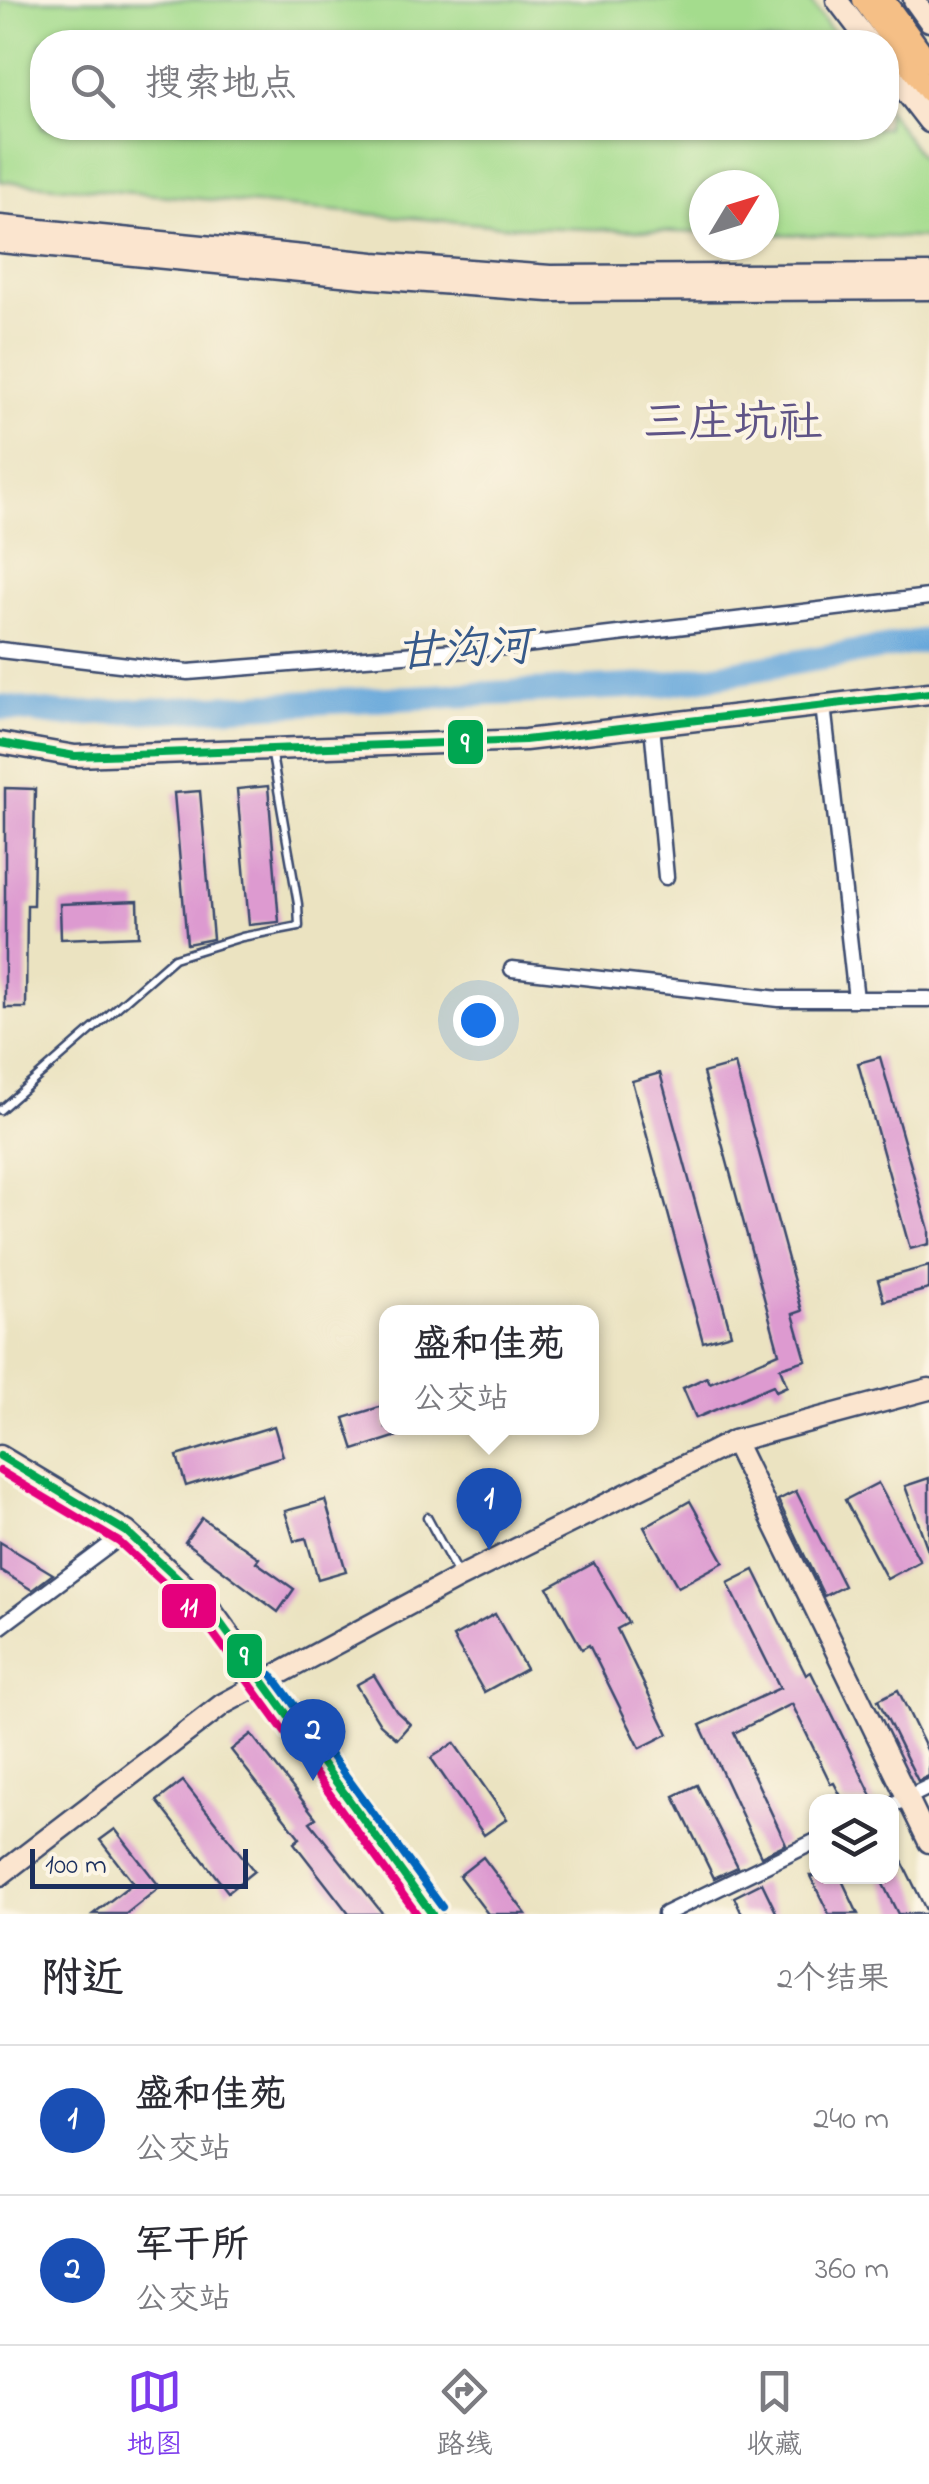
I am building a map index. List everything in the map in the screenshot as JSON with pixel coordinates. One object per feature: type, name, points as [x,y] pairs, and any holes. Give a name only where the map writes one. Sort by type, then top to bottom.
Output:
[{"type":"main road","points":[[863,0],[885,30]]},
{"type":"main road","points":[[884,0],[929,62]]},
{"type":"main road","points":[[899,50],[929,92]]},
{"type":"street","points":[[837,0],[860,30]]},
{"type":"street","points":[[914,0],[929,21]]},
{"type":"street","points":[[899,83],[929,122]]},
{"type":"street","points":[[0,226],[374,264],[550,276],[929,274]]},
{"type":"street","points":[[0,242],[550,291],[929,289]]},
{"type":"street","points":[[0,650],[188,672],[517,646],[929,597]]},
{"type":"street","points":[[0,743],[76,756],[526,740],[929,693]]},
{"type":"street","points":[[823,705],[856,999]]},
{"type":"street","points":[[652,725],[666,876]]},
{"type":"street","points":[[512,968],[779,999],[929,999]]},
{"type":"street","points":[[0,1875],[223,1704],[460,1577],[734,1441],[929,1389]]},
{"type":"street","points":[[734,1441],[900,1801],[929,1842]]},
{"type":"street","points":[[0,1456],[127,1532],[212,1610],[432,1914]]},
{"type":"street","points":[[0,1627],[127,1532]]},
{"type":"street","points":[[900,1801],[929,1787]]},
{"type":"street","points":[[665,1914],[809,1844]]},
{"type":"lane","points":[[0,1110],[174,958],[242,937],[298,926],[298,904],[271,749]]},
{"type":"lane","points":[[427,1516],[460,1577]]},
{"type":"green space","points":[[0,0],[809,0],[831,30],[30,30],[30,140],[899,140],[899,126],[929,169],[929,238],[779,234],[779,170],[689,170],[689,232],[503,226],[0,181]]},
{"type":"building","points":[[268,786],[279,922],[249,925],[237,789]]},
{"type":"building","points":[[5,788],[35,789],[33,905],[27,905],[26,1008],[5,1008]]},
{"type":"building","points":[[200,791],[213,939],[187,944],[174,793]]},
{"type":"building","points":[[138,901],[139,936],[61,939],[60,904]]},
{"type":"building","points":[[880,1057],[929,1230],[929,1244],[910,1249],[858,1063]]},
{"type":"building","points":[[735,1064],[802,1311],[793,1314],[806,1360],[780,1368],[787,1386],[776,1391],[773,1385],[696,1418],[683,1388],[707,1377],[710,1383],[779,1353],[703,1073]]},
{"type":"building","points":[[660,1073],[731,1334],[703,1342],[632,1081]]},
{"type":"building","points":[[929,1266],[929,1289],[884,1301],[878,1280]]},
{"type":"building","points":[[379,1407],[379,1435],[400,1435],[354,1450],[344,1418]]},
{"type":"building","points":[[274,1426],[283,1456],[186,1486],[177,1456]]},
{"type":"building","points":[[929,1478],[929,1549],[928,1550],[905,1486]]},
{"type":"building","points":[[878,1483],[920,1561],[887,1579],[845,1500]]},
{"type":"building","points":[[796,1491],[844,1586],[824,1596],[778,1500]]},
{"type":"building","points":[[325,1500],[346,1571],[318,1579],[306,1538],[294,1541],[285,1511]]},
{"type":"building","points":[[690,1501],[724,1562],[678,1587],[644,1527]]},
{"type":"building","points":[[202,1518],[259,1558],[256,1562],[294,1589],[278,1612],[185,1542]]},
{"type":"building","points":[[0,1542],[53,1574],[32,1590],[0,1570]]},
{"type":"building","points":[[594,1563],[628,1623],[617,1629],[668,1734],[640,1748],[589,1645],[582,1649],[548,1588]]},
{"type":"building","points":[[754,1570],[806,1675],[811,1672],[871,1794],[840,1794],[831,1784],[792,1704],[734,1733],[786,1844],[761,1856],[700,1725],[780,1688],[728,1583]]},
{"type":"building","points":[[495,1614],[526,1669],[484,1692],[453,1637]]},
{"type":"building","points":[[374,1675],[396,1711],[410,1724],[397,1739],[380,1724],[356,1685]]},
{"type":"building","points":[[898,1690],[929,1754],[929,1776],[918,1781],[878,1700]]},
{"type":"building","points":[[251,1734],[316,1818],[310,1822],[383,1914],[349,1914],[294,1843],[300,1838],[231,1750]]},
{"type":"building","points":[[454,1743],[507,1819],[484,1835],[431,1758]]},
{"type":"building","points":[[183,1781],[254,1871],[228,1892],[157,1801]]},
{"type":"building","points":[[697,1785],[738,1867],[714,1878],[674,1796]]},
{"type":"building","points":[[115,1829],[160,1887],[126,1914],[93,1914],[133,1883],[100,1840]]},
{"type":"building","points":[[899,1855],[928,1914],[898,1914],[883,1884],[899,1884]]},
{"type":"building","points":[[483,1857],[526,1914],[488,1914],[459,1876]]},
{"type":"building","points":[[762,1883],[777,1914],[742,1914],[734,1897]]},
{"type":"building","points":[[814,1884],[844,1884],[858,1914],[829,1914]]},
{"type":"waterway","name":"甘沟河","points":[[0,707],[64,715],[659,685],[929,640]]},
{"type":"transit line","name":"9","points":[[0,743],[75,756],[525,740],[929,693]]},
{"type":"transit line","name":"9","points":[[0,1456],[127,1532],[211,1610],[432,1914]]},
{"type":"transit line","name":"11","points":[[0,1471],[119,1542],[202,1618],[417,1914]]},
{"type":"transit line","name":"2","points":[[272,1675],[442,1907]]},
{"type":"place","name":"盛和佳苑","points":[[489,1550]]},
{"type":"place","name":"军干所","points":[[313,1781]]},
{"type":"district","name":"三庄坑社","points":[[733,425]]}]
